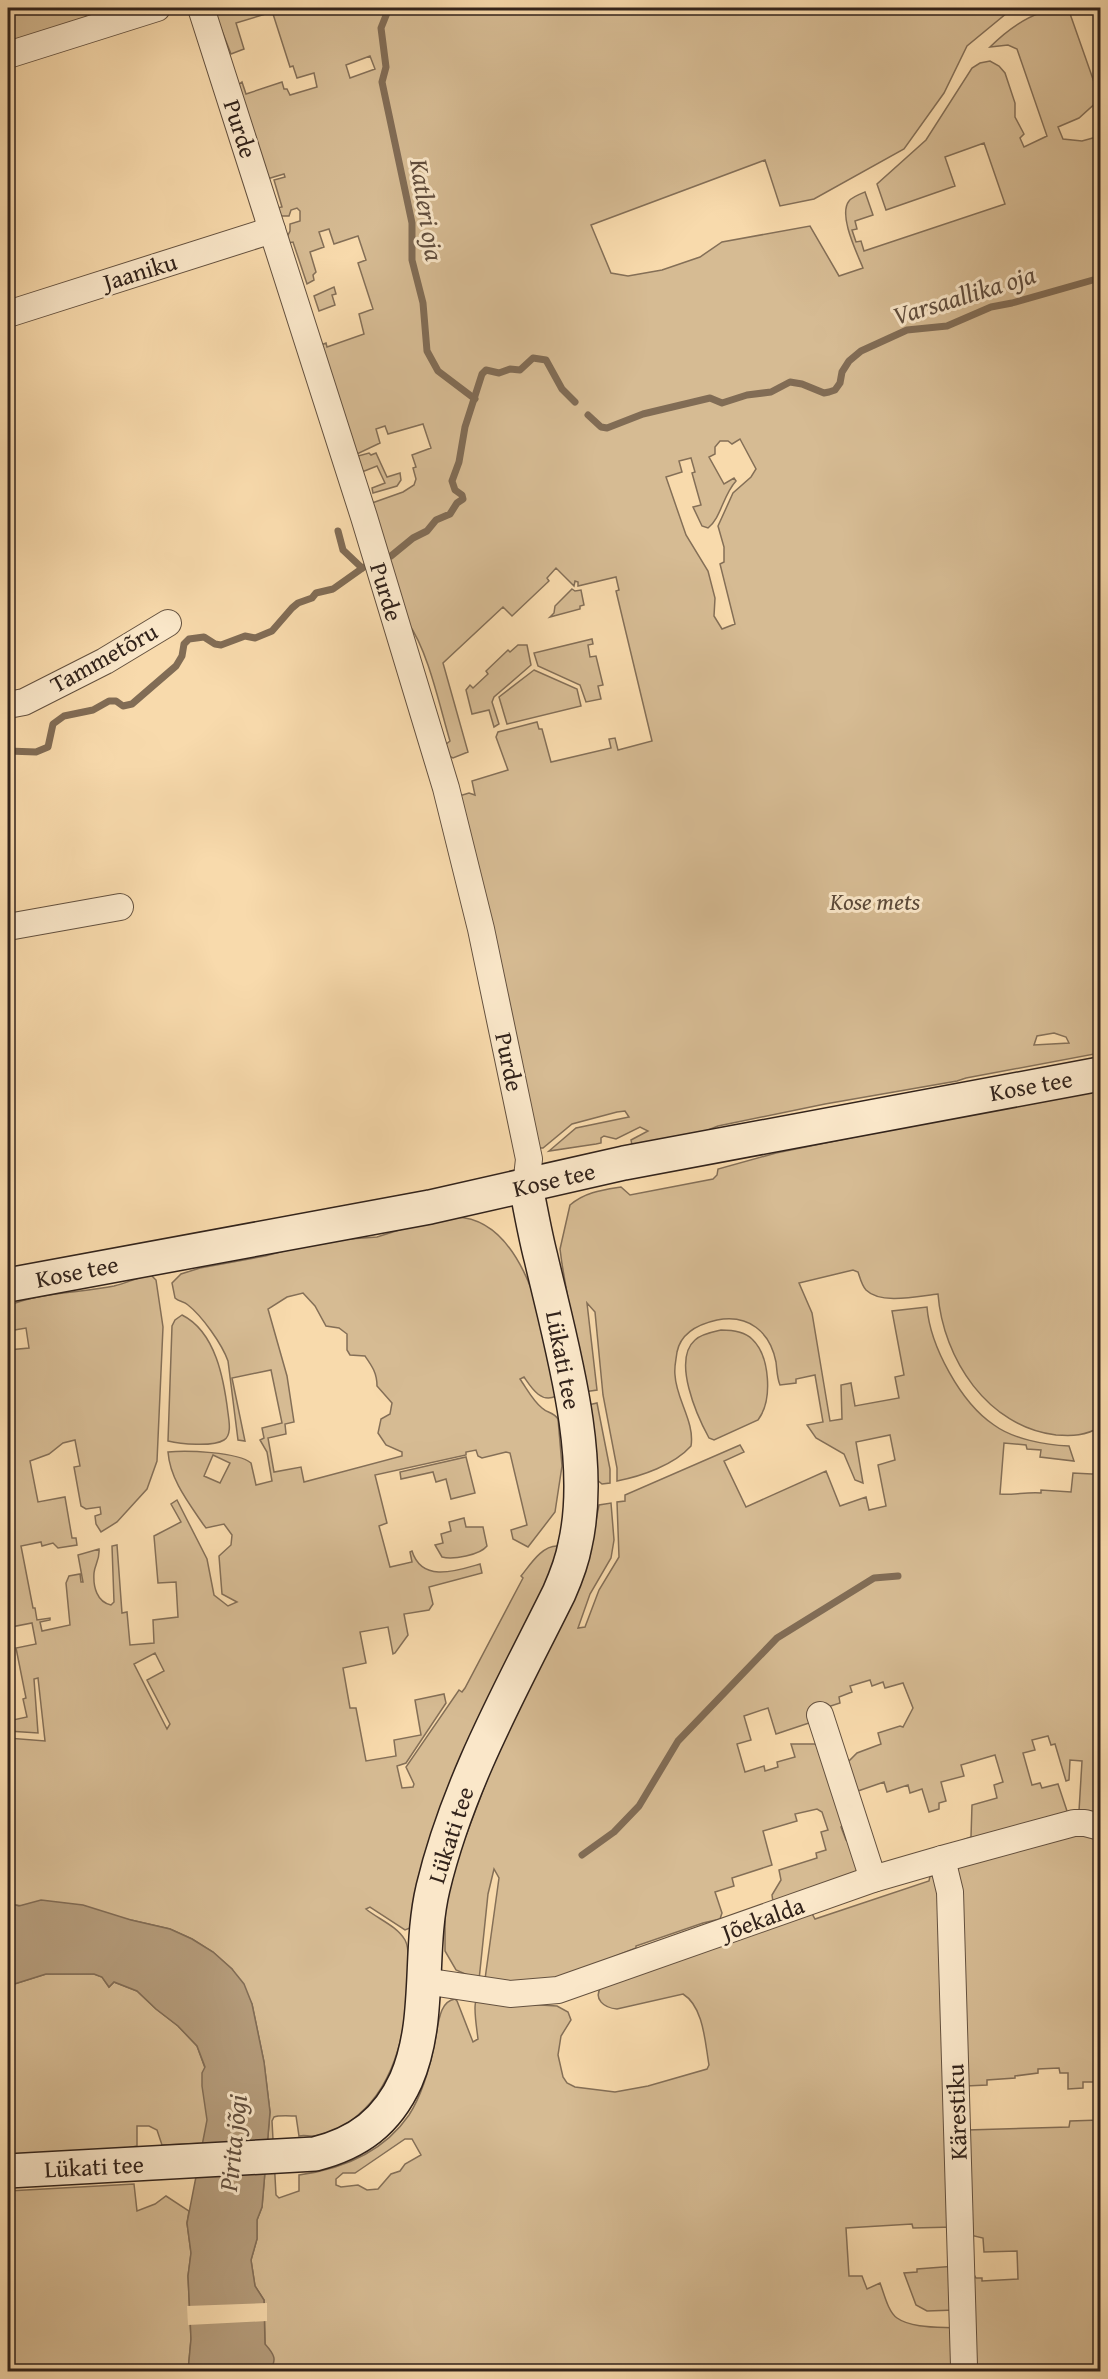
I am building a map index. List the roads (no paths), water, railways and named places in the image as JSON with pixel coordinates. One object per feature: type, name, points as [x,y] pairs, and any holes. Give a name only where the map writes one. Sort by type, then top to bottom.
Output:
[{"type":"main road","name":"Kose tee","points":[[8,1285],[421,1209],[624,1163],[1101,1074]]},
{"type":"main road","name":"Lükati tee","points":[[8,2172],[299,2156],[331,2150],[365,2133],[388,2110],[405,2081],[419,2033],[432,1889],[457,1809],[483,1747],[559,1593],[570,1567],[579,1526],[580,1473],[575,1419],[567,1370],[526,1187]]},
{"type":"street","points":[[8,55],[157,8]]},
{"type":"street","name":"Purde","points":[[201,8],[364,517],[446,788],[487,958],[529,1159],[526,1187]]},
{"type":"street","name":"Jaaniku","points":[[8,314],[272,230]]},
{"type":"street","name":"Tammetõru","points":[[8,705],[24,702],[105,661],[168,622]]},
{"type":"street","points":[[8,927],[120,907]]},
{"type":"street","points":[[820,1715],[873,1880]]},
{"type":"street","name":"Jõekalda","points":[[424,1981],[510,1994],[558,1990],[942,1858],[1074,1823],[1101,1827]]},
{"type":"street","name":"Kärestiku","points":[[942,1858],[950,1892],[964,2366]]},
{"type":"water","name":"Pirita jõgi","points":[[41,1900],[83,1905],[170,1929],[213,1952],[232,1969],[244,1984],[252,2004],[264,2062],[270,2112],[262,2207],[257,2220],[257,2239],[251,2260],[255,2286],[264,2300],[265,2344],[274,2357],[269,2371],[188,2371],[191,2339],[188,2276],[191,2253],[187,2223],[207,2120],[202,2086],[202,2073],[205,2067],[197,2046],[178,2026],[137,1991],[114,1982],[109,1987],[102,1977],[94,1974],[46,1974],[8,1986],[8,1903],[19,1906]]},
{"type":"waterway","name":"Katleri oja","points":[[389,8],[381,28],[386,67],[382,82],[412,223],[412,260],[423,303],[427,351],[438,371],[475,399]]},
{"type":"waterway","name":"Varsaallika oja","points":[[588,415],[601,427],[607,428],[643,414],[710,398],[722,403],[747,395],[771,392],[790,382],[824,393],[829,392],[835,390],[849,361],[861,351],[907,330],[947,326],[991,307],[1100,278]]},
{"type":"waterway","name":"Varsaallika oja","points":[[391,556],[413,538],[427,531],[436,520],[450,514],[457,503],[463,499],[462,495],[455,490],[452,481],[459,462],[465,427],[482,374],[486,370],[499,373],[510,369],[520,370],[533,358],[546,360],[562,389],[575,402]]},
{"type":"waterway","points":[[338,531],[343,550],[362,568]]},
{"type":"waterway","name":"Varsaallika oja","points":[[8,751],[36,752],[48,747],[53,724],[64,716],[93,710],[109,701],[116,701],[123,706],[132,704],[176,666],[182,656],[184,644],[189,639],[204,637],[221,645],[245,636],[255,638],[272,631],[298,603],[312,598],[316,593],[333,589],[364,567]]},
{"type":"waterway","points":[[582,1855],[614,1832],[639,1806],[678,1741],[777,1638],[874,1578],[898,1576]]},
{"type":"park label","name":"Kose mets","points":[[875,902]]}]
